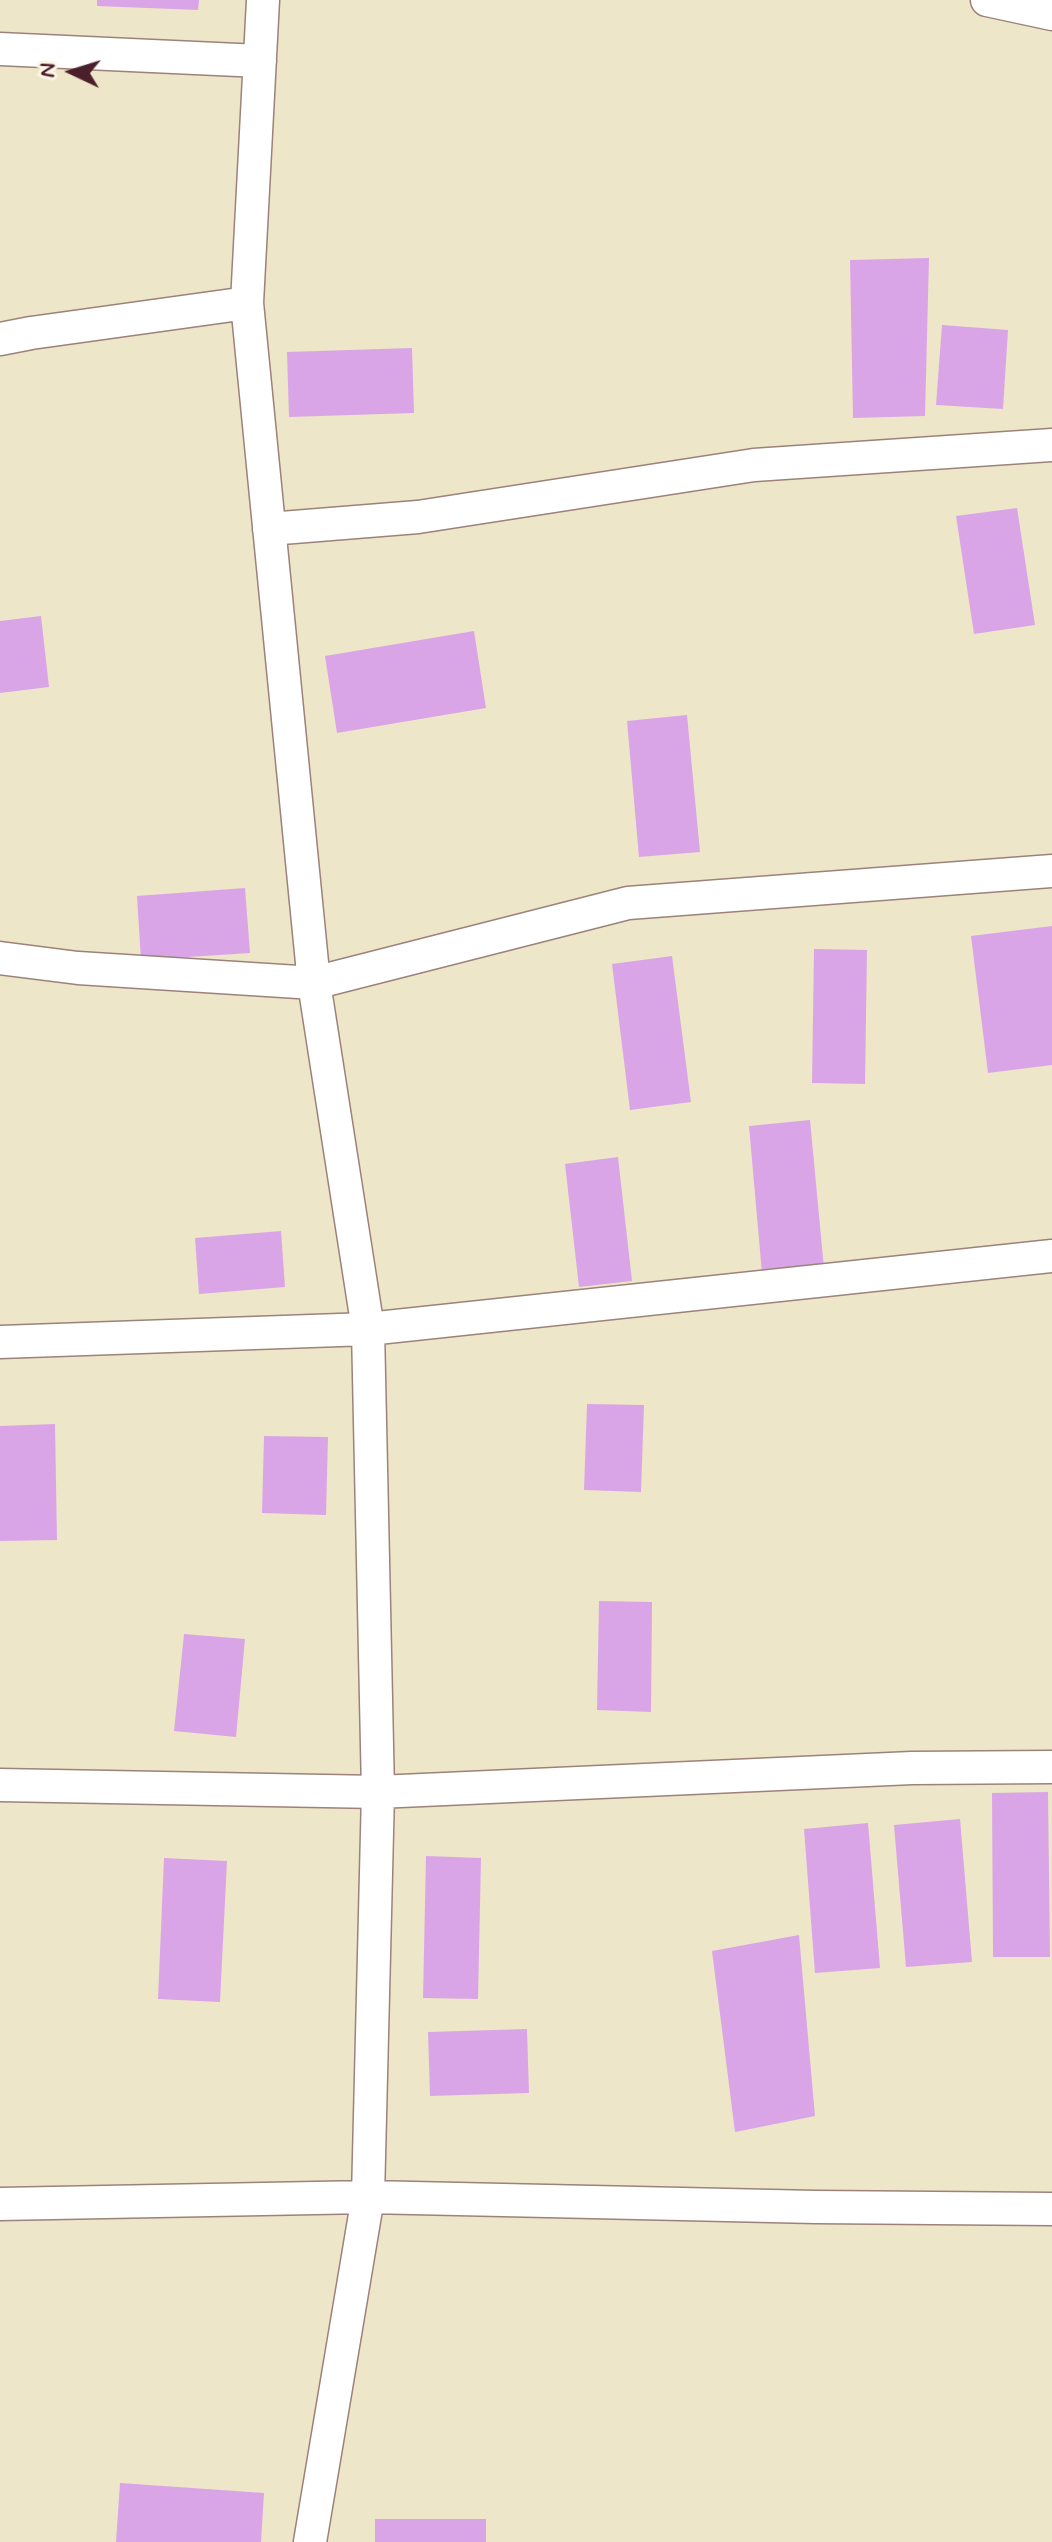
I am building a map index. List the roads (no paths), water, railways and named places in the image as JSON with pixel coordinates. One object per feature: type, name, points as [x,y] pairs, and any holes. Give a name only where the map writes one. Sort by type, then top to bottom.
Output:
[{"type":"street","points":[[263,0],[247,303],[314,983],[368,1329],[378,1792],[368,2197],[310,2542]]},
{"type":"street","points":[[987,0],[1052,14]]},
{"type":"street","points":[[0,49],[260,61]]},
{"type":"street","points":[[0,339],[247,303]]},
{"type":"street","points":[[269,529],[418,517],[754,465],[1052,445]]},
{"type":"street","points":[[0,958],[78,968],[314,983],[628,903],[1052,871]]},
{"type":"street","points":[[0,1342],[368,1329],[1052,1256]]},
{"type":"street","points":[[0,1785],[378,1792],[912,1768],[1052,1767]]},
{"type":"street","points":[[0,2204],[368,2197],[1052,2209]]}]
